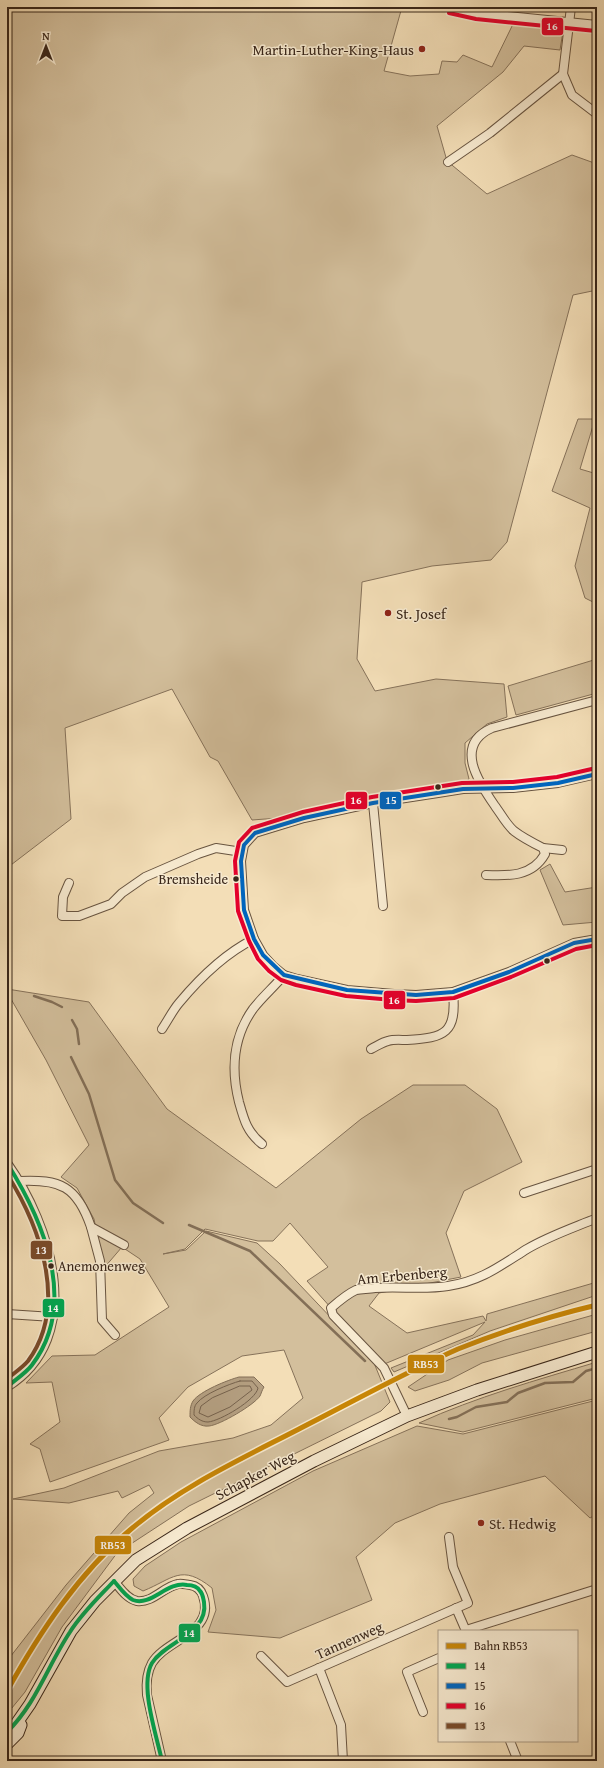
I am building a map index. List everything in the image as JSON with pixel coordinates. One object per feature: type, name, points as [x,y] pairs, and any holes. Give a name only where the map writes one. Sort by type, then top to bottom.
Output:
[{"type":"street","points":[[450,7],[477,13],[597,25]]},
{"type":"street","points":[[571,7],[563,74],[572,95],[597,114]]},
{"type":"street","points":[[448,162],[490,133],[563,74]]},
{"type":"street","points":[[562,850],[543,848],[525,839],[512,830],[475,775],[472,754],[473,746],[480,735],[497,726],[597,700]]},
{"type":"street","points":[[597,774],[558,783],[464,790],[373,804],[304,818],[255,833],[248,840],[242,852],[243,903],[254,939],[263,955],[284,975],[347,990],[416,995],[453,992],[515,970],[574,943],[597,939]]},
{"type":"street","points":[[373,804],[383,906]]},
{"type":"street","points":[[69,883],[63,897],[62,916],[79,916],[111,904],[122,893],[145,877],[194,856],[216,848],[242,852]]},
{"type":"street","points":[[486,875],[507,876],[532,870],[541,862],[545,854],[543,848]]},
{"type":"street","points":[[162,1029],[178,1003],[210,972],[241,946],[254,939]]},
{"type":"street","points":[[262,1144],[251,1135],[242,1112],[234,1072],[234,1056],[237,1041],[245,1022],[253,1009],[284,975]]},
{"type":"street","points":[[371,1049],[388,1041],[430,1038],[441,1034],[450,1026],[455,1011],[453,992]]},
{"type":"street","points":[[7,1163],[19,1180],[39,1220],[48,1249],[54,1280],[53,1317],[47,1340],[40,1355],[28,1373],[7,1387]]},
{"type":"street","points":[[524,1193],[597,1169]]},
{"type":"street","points":[[19,1180],[38,1180],[62,1185],[75,1197],[88,1217],[100,1262],[102,1320],[115,1335]]},
{"type":"street","name":"Am Erbenberg","points":[[406,1416],[384,1368],[333,1315],[332,1308],[339,1300],[357,1290],[389,1287],[448,1286],[466,1282],[501,1267],[527,1249],[548,1238],[597,1218]]},
{"type":"street","points":[[91,1227],[124,1245]]},
{"type":"street","points":[[7,1314],[53,1317]]},
{"type":"street","name":"Schapker Weg","points":[[7,1732],[14,1727],[30,1704],[71,1631],[114,1581],[136,1560],[187,1528],[314,1461],[406,1416],[477,1390],[597,1352]]},
{"type":"street","points":[[449,1537],[453,1566],[468,1603],[456,1608],[466,1630],[597,1589]]},
{"type":"street","points":[[114,1581],[125,1594],[136,1601],[148,1600],[179,1584],[194,1585],[202,1591],[206,1603],[203,1618],[191,1632],[157,1656],[149,1671],[146,1685],[146,1695],[162,1761]]},
{"type":"street","name":"Tannenweg","points":[[261,1656],[287,1682],[456,1608]]},
{"type":"street","points":[[423,1712],[407,1672],[438,1658]]},
{"type":"street","points":[[319,1668],[341,1725],[343,1761]]},
{"type":"street","points":[[7,1744],[18,1733],[30,1704]]},
{"type":"street","points":[[510,1742],[518,1761]]},
{"type":"shaded area","points":[[7,7],[402,7],[384,71],[410,76],[439,74],[442,61],[457,62],[463,55],[492,67],[515,20],[564,25],[560,50],[524,46],[503,72],[437,126],[447,161],[487,194],[572,155],[597,164],[597,290],[573,295],[507,542],[491,560],[432,566],[362,582],[357,659],[375,691],[436,679],[504,684],[507,717],[487,724],[465,743],[465,763],[469,779],[459,787],[370,799],[292,817],[252,820],[218,761],[210,757],[172,689],[65,728],[71,819],[7,868]]},
{"type":"shaded area","points":[[578,419],[595,419],[580,469],[597,474],[597,604],[585,598],[575,566],[590,508],[552,491]]},
{"type":"shaded area","points":[[597,659],[597,693],[516,715],[508,686]]},
{"type":"shaded area","points":[[550,864],[565,892],[597,887],[597,922],[563,925],[540,870]]},
{"type":"shaded area","points":[[7,989],[89,1002],[167,1109],[276,1188],[361,1119],[413,1085],[465,1085],[497,1109],[522,1162],[464,1191],[446,1233],[461,1277],[379,1293],[369,1306],[407,1333],[483,1316],[486,1321],[487,1314],[597,1282],[597,1295],[490,1331],[394,1372],[391,1368],[473,1335],[485,1322],[382,1365],[307,1281],[328,1267],[290,1223],[273,1241],[258,1241],[205,1229],[185,1249],[163,1254],[186,1250],[206,1231],[257,1243],[280,1264],[374,1363],[390,1402],[381,1411],[189,1506],[117,1553],[62,1627],[25,1692],[7,1714],[7,1661],[66,1585],[129,1513],[154,1493],[149,1485],[122,1498],[118,1491],[69,1503],[13,1499],[64,1488],[159,1451],[233,1438],[271,1425],[303,1398],[284,1350],[242,1356],[188,1387],[159,1418],[169,1440],[50,1482],[40,1449],[30,1444],[60,1422],[52,1382],[26,1383],[52,1356],[95,1355],[169,1307],[140,1259],[122,1247],[104,1268],[94,1219],[77,1188],[61,1177],[89,1145],[46,1060],[7,992]]},
{"type":"shaded area","points":[[597,1314],[597,1331],[482,1363],[449,1380],[415,1391],[408,1387],[448,1360],[505,1340]]},
{"type":"shaded area","points":[[597,1362],[597,1398],[463,1432],[419,1423],[485,1397]]},
{"type":"shaded area","points":[[597,1400],[597,1514],[590,1518],[545,1476],[440,1504],[395,1523],[356,1557],[372,1600],[280,1638],[208,1632],[216,1610],[212,1588],[201,1580],[192,1576],[184,1575],[170,1578],[143,1591],[134,1586],[133,1579],[145,1566],[181,1542],[313,1471],[417,1426],[463,1434]]},
{"type":"water","points":[[239,1377],[254,1377],[264,1387],[257,1400],[244,1409],[214,1425],[201,1425],[190,1417],[191,1405],[197,1397],[214,1386]]},
{"type":"waterway","points":[[34,996],[62,1007]]},
{"type":"waterway","points":[[72,1020],[77,1029],[79,1044]]},
{"type":"waterway","points":[[71,1057],[89,1094],[115,1180],[133,1203],[163,1223]]},
{"type":"waterway","points":[[189,1225],[250,1251],[365,1361]]},
{"type":"waterway","points":[[449,1419],[457,1417],[476,1407],[507,1402],[518,1393],[545,1383],[573,1382],[586,1371],[597,1368]]},
{"type":"rail line","name":"RB53","points":[[7,1691],[33,1647],[61,1605],[93,1565],[130,1530],[169,1500],[233,1463],[438,1358],[492,1336],[527,1324],[597,1305]]},
{"type":"transit line","name":"16","points":[[449,13],[476,19],[596,31]]},
{"type":"transit line","name":"16","points":[[596,768],[557,777],[513,782],[462,783],[372,797],[303,812],[252,828],[239,842],[235,861],[238,911],[249,941],[258,959],[269,971],[281,980],[296,985],[346,996],[393,1000],[416,1001],[454,998],[511,977],[576,949],[597,945]]},
{"type":"transit line","name":"15","points":[[597,774],[558,783],[513,788],[463,789],[373,803],[304,818],[255,833],[244,845],[241,861],[244,910],[254,939],[263,955],[284,975],[347,990],[416,995],[453,992],[509,972],[574,943],[597,939]]},
{"type":"transit line","name":"14","points":[[7,1163],[33,1210],[43,1236],[51,1262],[54,1289],[53,1315],[46,1341],[30,1368],[7,1387]]},
{"type":"transit line","name":"13","points":[[7,1174],[30,1218],[39,1242],[45,1266],[48,1291],[47,1316],[40,1339],[28,1361],[7,1379]]},
{"type":"transit line","name":"14","points":[[114,1581],[123,1592],[133,1600],[146,1600],[180,1585],[191,1585],[196,1587],[203,1596],[204,1613],[200,1622],[193,1630],[158,1655],[152,1663],[148,1673],[147,1684],[150,1711],[162,1761]]},
{"type":"transit line","name":"14","points":[[7,1732],[34,1697],[62,1645],[75,1625],[91,1605],[114,1581]]},
{"type":"place","name":"Martin-Luther-King-Haus","points":[[422,49]]},
{"type":"place","name":"St. Josef","points":[[388,613]]},
{"type":"place","name":"Bremsheide","points":[[236,879]]},
{"type":"place","name":"Anemonenweg","points":[[51,1266]]},
{"type":"place","name":"St. Hedwig","points":[[481,1523]]}]
